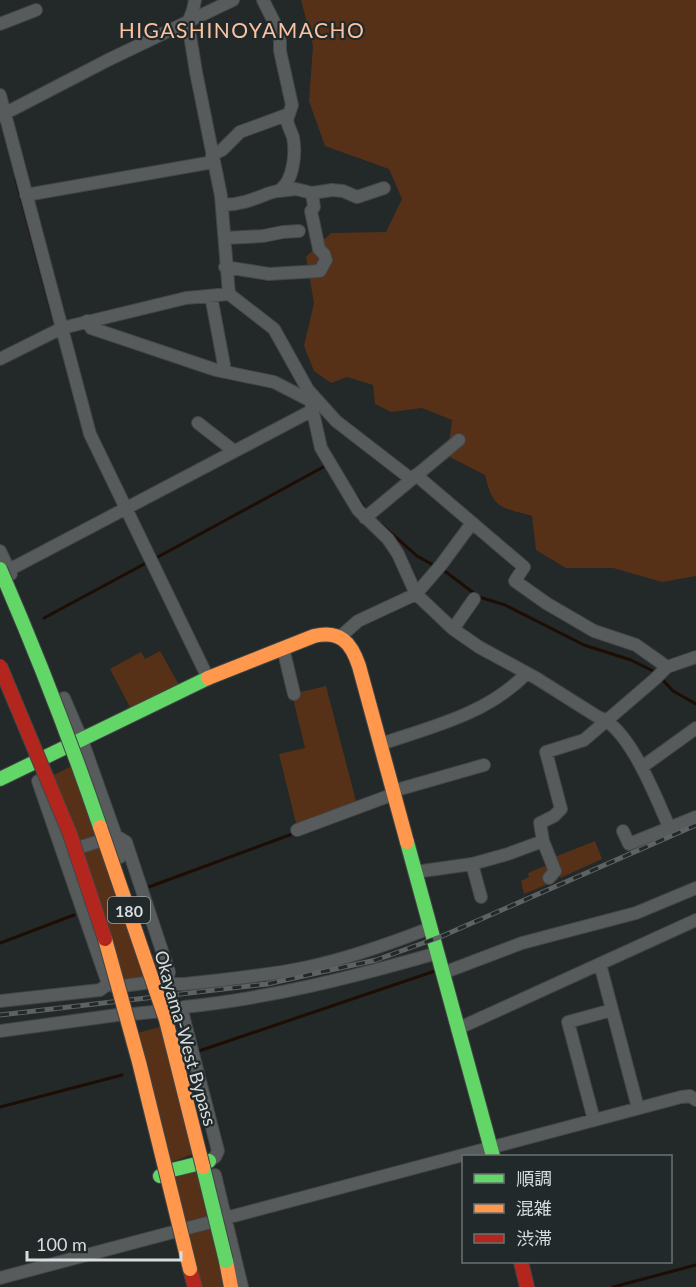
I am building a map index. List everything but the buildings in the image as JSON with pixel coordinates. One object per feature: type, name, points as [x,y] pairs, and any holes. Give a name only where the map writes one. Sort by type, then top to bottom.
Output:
[{"type":"main road","name":"Okayama-West Bypass","points":[[3,571],[78,764],[166,1020],[231,1287]]},
{"type":"main road","points":[[0,779],[208,678],[283,648],[324,635],[340,637],[349,644],[356,656],[492,1152]]},
{"type":"main road","name":"180","points":[[0,666],[52,785],[105,937],[195,1287]]},
{"type":"main road","points":[[160,1176],[172,1170],[208,1161]]},
{"type":"main road","points":[[521,1263],[527,1287]]},
{"type":"street","points":[[195,0],[194,10],[188,23],[222,205],[225,267],[229,294],[274,329],[311,400],[321,448],[368,516],[398,554],[416,594],[453,629],[479,647],[527,673],[598,717],[607,720],[630,746],[670,828]]},
{"type":"street","points":[[2,115],[108,60],[233,0]]},
{"type":"street","points":[[263,0],[277,28],[292,105],[286,120],[294,146],[291,175],[279,191]]},
{"type":"street","points":[[0,24],[36,10]]},
{"type":"street","points":[[0,95],[2,115],[26,195],[90,434],[208,678]]},
{"type":"street","points":[[26,195],[213,158],[240,132],[289,114]]},
{"type":"street","points":[[222,205],[233,205],[258,199],[267,194],[296,189],[312,193],[343,191],[357,197],[384,188]]},
{"type":"street","points":[[225,267],[269,274],[320,271],[326,260],[319,249],[311,211],[314,207],[312,193]]},
{"type":"street","points":[[225,238],[299,231]]},
{"type":"street","points":[[0,359],[62,328],[89,324],[186,298],[229,294]]},
{"type":"street","points":[[211,296],[224,365]]},
{"type":"street","points":[[89,324],[216,370],[274,382],[311,400],[336,421],[414,477],[524,567],[515,581],[546,603],[594,631],[636,645],[667,667]]},
{"type":"street","points":[[3,571],[234,451],[311,400]]},
{"type":"street","points":[[198,423],[234,451]]},
{"type":"street","points":[[368,516],[459,440]]},
{"type":"street","points":[[340,637],[358,621],[416,594],[472,523]]},
{"type":"street","points":[[0,551],[3,571],[27,610],[82,740],[116,836],[117,849],[152,955]]},
{"type":"street","points":[[453,629],[474,599]]},
{"type":"street","points":[[283,648],[294,694]]},
{"type":"street","points":[[549,878],[555,871],[543,841],[540,823],[554,816],[561,809],[546,752],[584,741],[667,667],[696,657]]},
{"type":"street","points":[[381,744],[478,710],[512,688],[527,673]]},
{"type":"street","points":[[0,689],[32,765],[62,846],[108,984],[114,987],[167,980],[174,984],[184,984],[304,968],[382,946],[430,928]]},
{"type":"street","points":[[642,767],[696,728]]},
{"type":"street","points":[[297,830],[394,792],[484,765]]},
{"type":"street","points":[[623,831],[629,844],[694,820]]},
{"type":"street","points":[[62,846],[73,850],[116,836],[126,842],[170,972],[167,980]]},
{"type":"street","points":[[415,872],[472,864],[543,841]]},
{"type":"street","points":[[472,864],[481,897]]},
{"type":"street","points":[[443,973],[522,943],[636,913],[696,888]]},
{"type":"street","points":[[458,1029],[696,920]]},
{"type":"street","points":[[179,1011],[184,1007],[275,994],[345,979],[437,953]]},
{"type":"street","points":[[600,964],[638,1108]]},
{"type":"street","points":[[0,1001],[100,990],[108,984]]},
{"type":"street","points":[[594,1120],[568,1022],[612,1010]]},
{"type":"street","points":[[0,1031],[117,1015],[179,1011],[183,1015],[218,1151],[215,1157],[208,1161]]},
{"type":"street","points":[[117,1015],[160,1176],[186,1287]]},
{"type":"street","points":[[178,1042],[208,1161],[214,1170],[242,1287]]},
{"type":"street","points":[[492,1152],[594,1120],[681,1097],[690,1096],[696,1100]]},
{"type":"street","points":[[0,1278],[226,1218],[462,1159]]},
{"type":"shaded area","points":[[301,0],[696,0],[696,576],[662,582],[613,568],[566,568],[536,550],[532,516],[500,505],[491,495],[485,475],[450,457],[452,420],[422,408],[391,412],[375,404],[373,385],[347,377],[331,383],[314,371],[304,346],[314,303],[306,257],[331,233],[386,232],[402,199],[389,169],[325,146],[309,101],[313,46]]},
{"type":"shaded area","points":[[160,651],[179,685],[131,709],[110,669],[141,652],[145,659]]},
{"type":"shaded area","points":[[326,686],[357,805],[297,827],[279,754],[305,748],[292,694]]},
{"type":"shaded area","points":[[82,761],[111,833],[71,845],[41,781]]},
{"type":"shaded area","points":[[595,841],[602,859],[560,878],[552,858]]},
{"type":"shaded area","points":[[113,845],[150,956],[161,953],[157,977],[115,982],[68,854]]},
{"type":"shaded area","points":[[550,864],[558,880],[524,894],[521,881],[529,877],[528,873]]},
{"type":"shaded area","points":[[170,1024],[202,1148],[161,1168],[127,1036]]},
{"type":"shaded area","points":[[199,1170],[221,1213],[177,1227],[164,1182],[180,1173]]},
{"type":"shaded area","points":[[211,1228],[224,1287],[201,1287],[188,1233]]},
{"type":"waterway","points":[[16,179],[53,317]]},
{"type":"waterway","points":[[156,558],[327,465]]},
{"type":"waterway","points":[[357,497],[365,509]]},
{"type":"waterway","points":[[381,524],[417,556],[435,566]]},
{"type":"waterway","points":[[44,618],[148,562]]},
{"type":"waterway","points":[[442,569],[479,597],[505,605],[584,645],[631,660],[655,672]]},
{"type":"waterway","points":[[661,678],[673,691],[696,704]]},
{"type":"waterway","points":[[146,888],[295,833]]},
{"type":"waterway","points":[[0,943],[74,915]]},
{"type":"waterway","points":[[196,1052],[435,971]]},
{"type":"waterway","points":[[0,1107],[122,1075]]},
{"type":"waterway","points":[[613,1287],[696,1265]]},
{"type":"railway","points":[[0,1015],[267,984],[376,960],[440,937],[696,825]]},
{"type":"traffic: fast","points":[[0,569],[53,697],[100,827]]},
{"type":"traffic: fast","points":[[0,779],[208,678]]},
{"type":"traffic: fast","points":[[407,842],[493,1155]]},
{"type":"traffic: fast","points":[[160,1176],[172,1170],[209,1161]]},
{"type":"traffic: fast","points":[[203,1167],[226,1261]]},
{"type":"traffic: slow","points":[[208,678],[314,636],[331,635],[348,644],[359,666],[407,842]]},
{"type":"traffic: slow","points":[[100,827],[166,1020],[203,1167]]},
{"type":"traffic: slow","points":[[105,939],[139,1062],[190,1269]]},
{"type":"traffic: slow","points":[[226,1261],[231,1287]]},
{"type":"traffic: jam","points":[[0,666],[70,834],[105,939]]},
{"type":"traffic: jam","points":[[521,1263],[527,1287]]},
{"type":"traffic: jam","points":[[190,1269],[195,1287]]},
{"type":"district","name":"HIGASHINOYAMACHO","points":[[242,29]]}]
